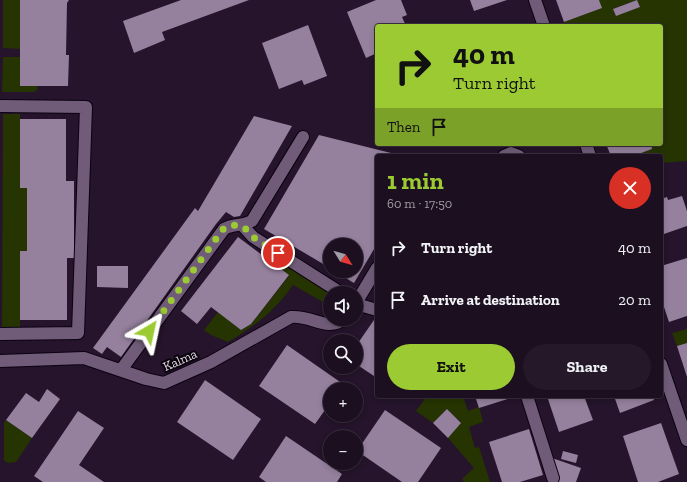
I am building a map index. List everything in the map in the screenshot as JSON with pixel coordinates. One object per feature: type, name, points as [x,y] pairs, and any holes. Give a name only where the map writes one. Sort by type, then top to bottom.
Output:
[{"type":"street","points":[[535,0],[543,24]]},
{"type":"street","points":[[0,106],[86,107],[78,333],[0,334]]},
{"type":"street","points":[[121,370],[224,228],[230,225],[243,226],[252,221],[303,137]]},
{"type":"street","points":[[243,226],[253,237],[330,286]]},
{"type":"street","points":[[363,291],[375,271]]},
{"type":"street","points":[[363,305],[375,309]]},
{"type":"street","name":"Kalma","points":[[0,361],[84,358],[146,379],[164,383],[211,362],[291,317],[302,316],[323,323]]},
{"type":"street","points":[[663,370],[687,440]]},
{"type":"street","points":[[528,398],[553,478]]},
{"type":"green space","points":[[3,0],[20,0],[20,49],[3,48]]},
{"type":"green space","points":[[599,0],[637,0],[687,0],[687,161],[663,163],[663,154],[638,154],[652,149],[651,146],[663,146],[663,24],[564,24],[564,22],[602,8]],"holes":[[[637,0],[639,7],[615,15],[614,8]]]},
{"type":"green space","points":[[3,57],[20,57],[20,86],[37,86],[38,89],[34,92],[2,92]]},
{"type":"green space","points":[[3,114],[20,114],[20,188],[27,188],[27,251],[20,252],[20,332],[2,330]]},
{"type":"green space","points":[[266,251],[323,288],[323,302],[293,285],[279,303],[264,317],[228,342],[211,335],[204,330],[218,312],[241,330],[251,324],[289,276],[264,255]]},
{"type":"green space","points":[[687,329],[687,343],[677,346],[672,333]]},
{"type":"green space","points":[[426,398],[464,398],[468,411],[479,407],[483,422],[469,427],[475,448],[479,447],[490,482],[464,482],[462,479],[474,468],[448,438],[461,422],[447,409],[433,423],[416,411]]},
{"type":"green space","points":[[6,420],[32,438],[16,462],[11,463],[4,460],[4,422]]},
{"type":"building","points":[[20,0],[69,0],[67,3],[66,55],[69,55],[68,86],[20,86]]},
{"type":"building","points":[[181,0],[249,0],[162,32],[165,40],[134,53],[123,21]]},
{"type":"building","points":[[376,0],[401,0],[407,15],[402,17],[405,24],[375,24],[375,54],[366,58],[347,12]]},
{"type":"building","points":[[470,0],[507,0],[474,11]]},
{"type":"building","points":[[556,0],[599,0],[602,8],[564,22]]},
{"type":"building","points":[[637,0],[640,7],[616,16],[613,9]]},
{"type":"building","points":[[308,25],[327,76],[304,85],[302,80],[279,89],[262,43]]},
{"type":"building","points":[[254,116],[292,126],[240,216],[234,217],[226,212],[121,357],[107,347],[102,354],[93,348],[195,208],[198,211]]},
{"type":"building","points":[[20,119],[66,119],[66,181],[74,181],[74,258],[67,258],[67,320],[20,320],[20,251],[27,251],[27,188],[20,188]]},
{"type":"building","points":[[319,135],[395,154],[375,154],[375,247],[363,268],[363,238],[323,238],[323,264],[264,229]]},
{"type":"building","points":[[607,146],[651,146],[652,149],[638,154],[610,154]]},
{"type":"building","points":[[682,196],[687,211],[687,226],[663,234],[663,198],[667,197],[668,200]]},
{"type":"building","points":[[238,237],[289,275],[251,324],[241,330],[211,307],[197,324],[181,311]]},
{"type":"building","points":[[687,258],[687,316],[669,322],[663,304],[663,265]]},
{"type":"building","points":[[97,266],[128,266],[128,288],[97,287]]},
{"type":"building","points":[[346,278],[357,278],[354,283]]},
{"type":"building","points":[[375,318],[375,377],[363,369],[363,336]]},
{"type":"building","points":[[687,343],[687,377],[677,346]]},
{"type":"building","points":[[287,345],[323,370],[323,374],[329,374],[340,382],[323,382],[323,413],[315,424],[259,386]]},
{"type":"building","points":[[205,380],[261,419],[233,460],[177,422]]},
{"type":"building","points":[[47,389],[60,399],[32,438],[6,420],[26,393],[39,402]]},
{"type":"building","points":[[476,398],[511,398],[479,408]]},
{"type":"building","points":[[548,398],[585,398],[593,420],[559,432]]},
{"type":"building","points":[[615,398],[654,398],[654,400],[620,413]]},
{"type":"building","points":[[447,409],[461,423],[448,438],[433,423]]},
{"type":"building","points":[[385,410],[441,448],[418,482],[402,482],[363,455],[363,442]]},
{"type":"building","points":[[78,411],[104,428],[79,465],[104,482],[43,482],[34,476]]},
{"type":"building","points":[[661,423],[679,474],[658,482],[638,482],[623,436]]},
{"type":"building","points":[[529,429],[543,475],[520,482],[502,482],[489,442]]},
{"type":"building","points":[[286,436],[323,461],[323,470],[336,470],[342,474],[337,482],[266,482],[259,477]]},
{"type":"building","points":[[563,451],[578,455],[576,463],[561,459]]},
{"type":"building","points":[[552,458],[581,468],[576,482],[557,482]]},
{"type":"route","points":[[149,331],[224,228],[230,225],[243,226],[253,237],[278,253]]}]
